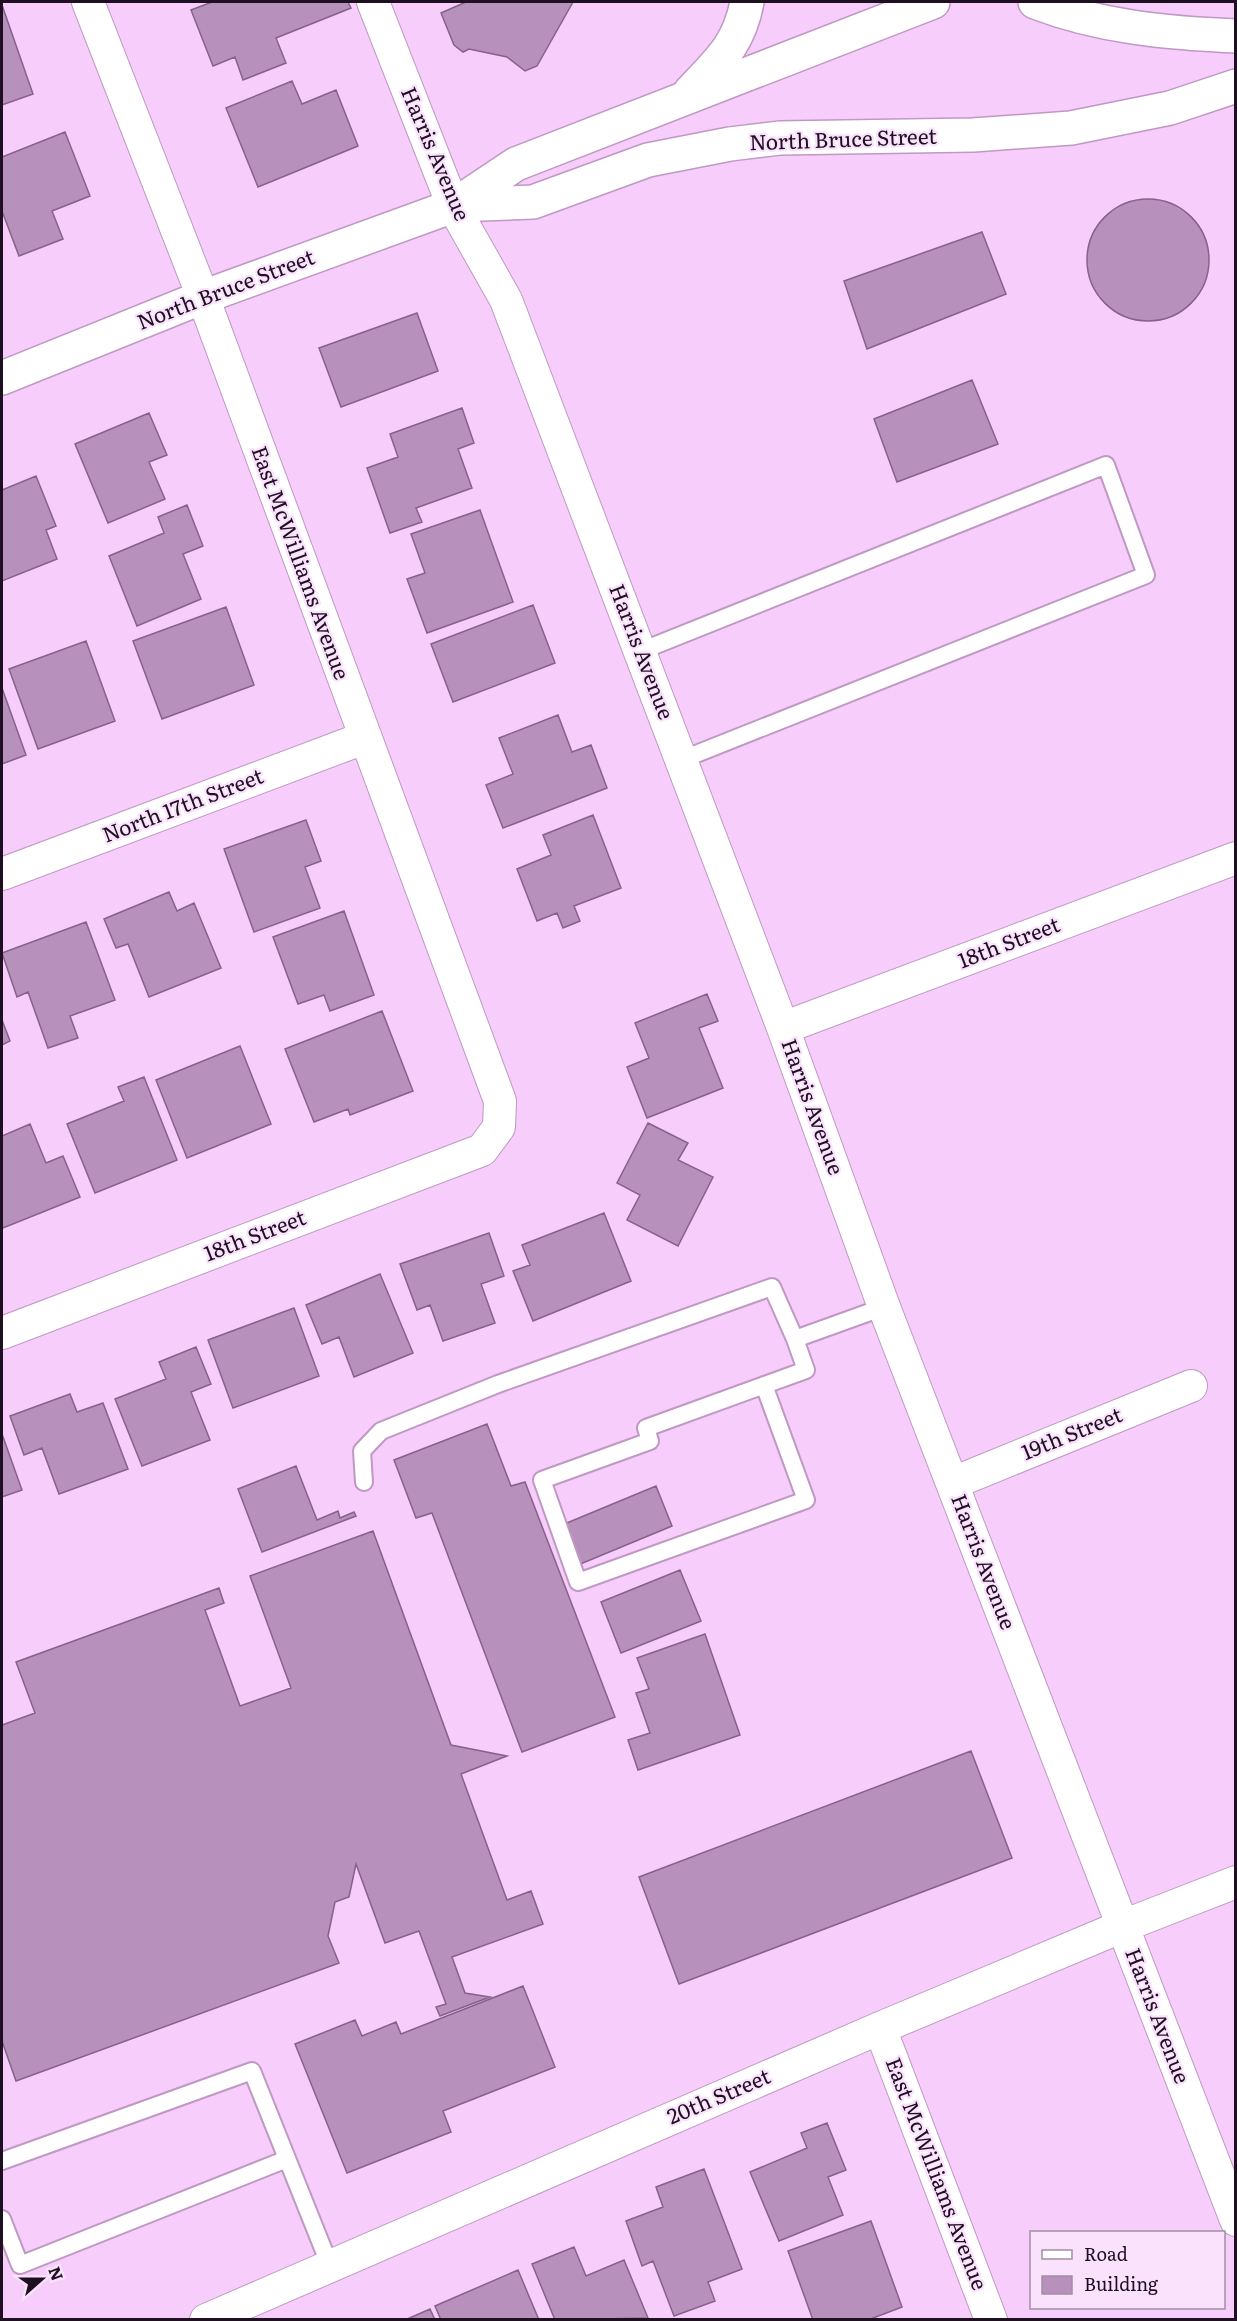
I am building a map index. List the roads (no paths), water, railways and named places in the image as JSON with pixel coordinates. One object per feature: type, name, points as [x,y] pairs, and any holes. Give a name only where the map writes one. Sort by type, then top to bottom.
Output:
[{"type":"street","name":"East McWilliams Avenue","points":[[88,2],[202,297],[500,1101],[499,1127]]},
{"type":"street","name":"Harris Avenue","points":[[373,2],[453,206],[506,300],[783,1028],[884,1307],[1236,2220]]},
{"type":"street","points":[[683,99],[730,49],[741,26],[747,2]]},
{"type":"street","name":"North Bruce Street","points":[[2,378],[202,297],[453,206],[516,164],[933,2]]},
{"type":"street","points":[[1035,2],[1061,12],[1118,25],[1174,33],[1236,36]]},
{"type":"street","name":"North Bruce Street","points":[[453,206],[533,202],[648,160],[730,144],[780,138],[973,135],[1071,128],[1170,108],[1236,86]]},
{"type":"street","name":"North 17th Street","points":[[2,874],[364,738]]},
{"type":"street","name":"18th Street","points":[[783,1028],[1236,858]]},
{"type":"street","name":"18th Street","points":[[2,1333],[482,1150],[499,1127]]},
{"type":"street","name":"19th Street","points":[[953,1483],[1191,1386]]},
{"type":"street","name":"20th Street","points":[[206,2319],[880,2028],[1123,1926],[1236,1882]]},
{"type":"street","name":"East McWilliams Avenue","points":[[880,2028],[991,2319]]},
{"type":"lane","points":[[641,651],[1106,465],[1146,575],[681,760]]},
{"type":"lane","points":[[364,1482],[362,1451],[381,1431],[498,1384],[772,1287],[806,1370],[764,1385],[646,1428],[650,1442],[542,1480],[579,1582],[806,1500],[764,1385]]},
{"type":"lane","points":[[795,1339],[884,1307]]},
{"type":"lane","points":[[2,2161],[252,2071],[330,2266]]},
{"type":"lane","points":[[2,2219],[21,2265],[287,2159]]}]
